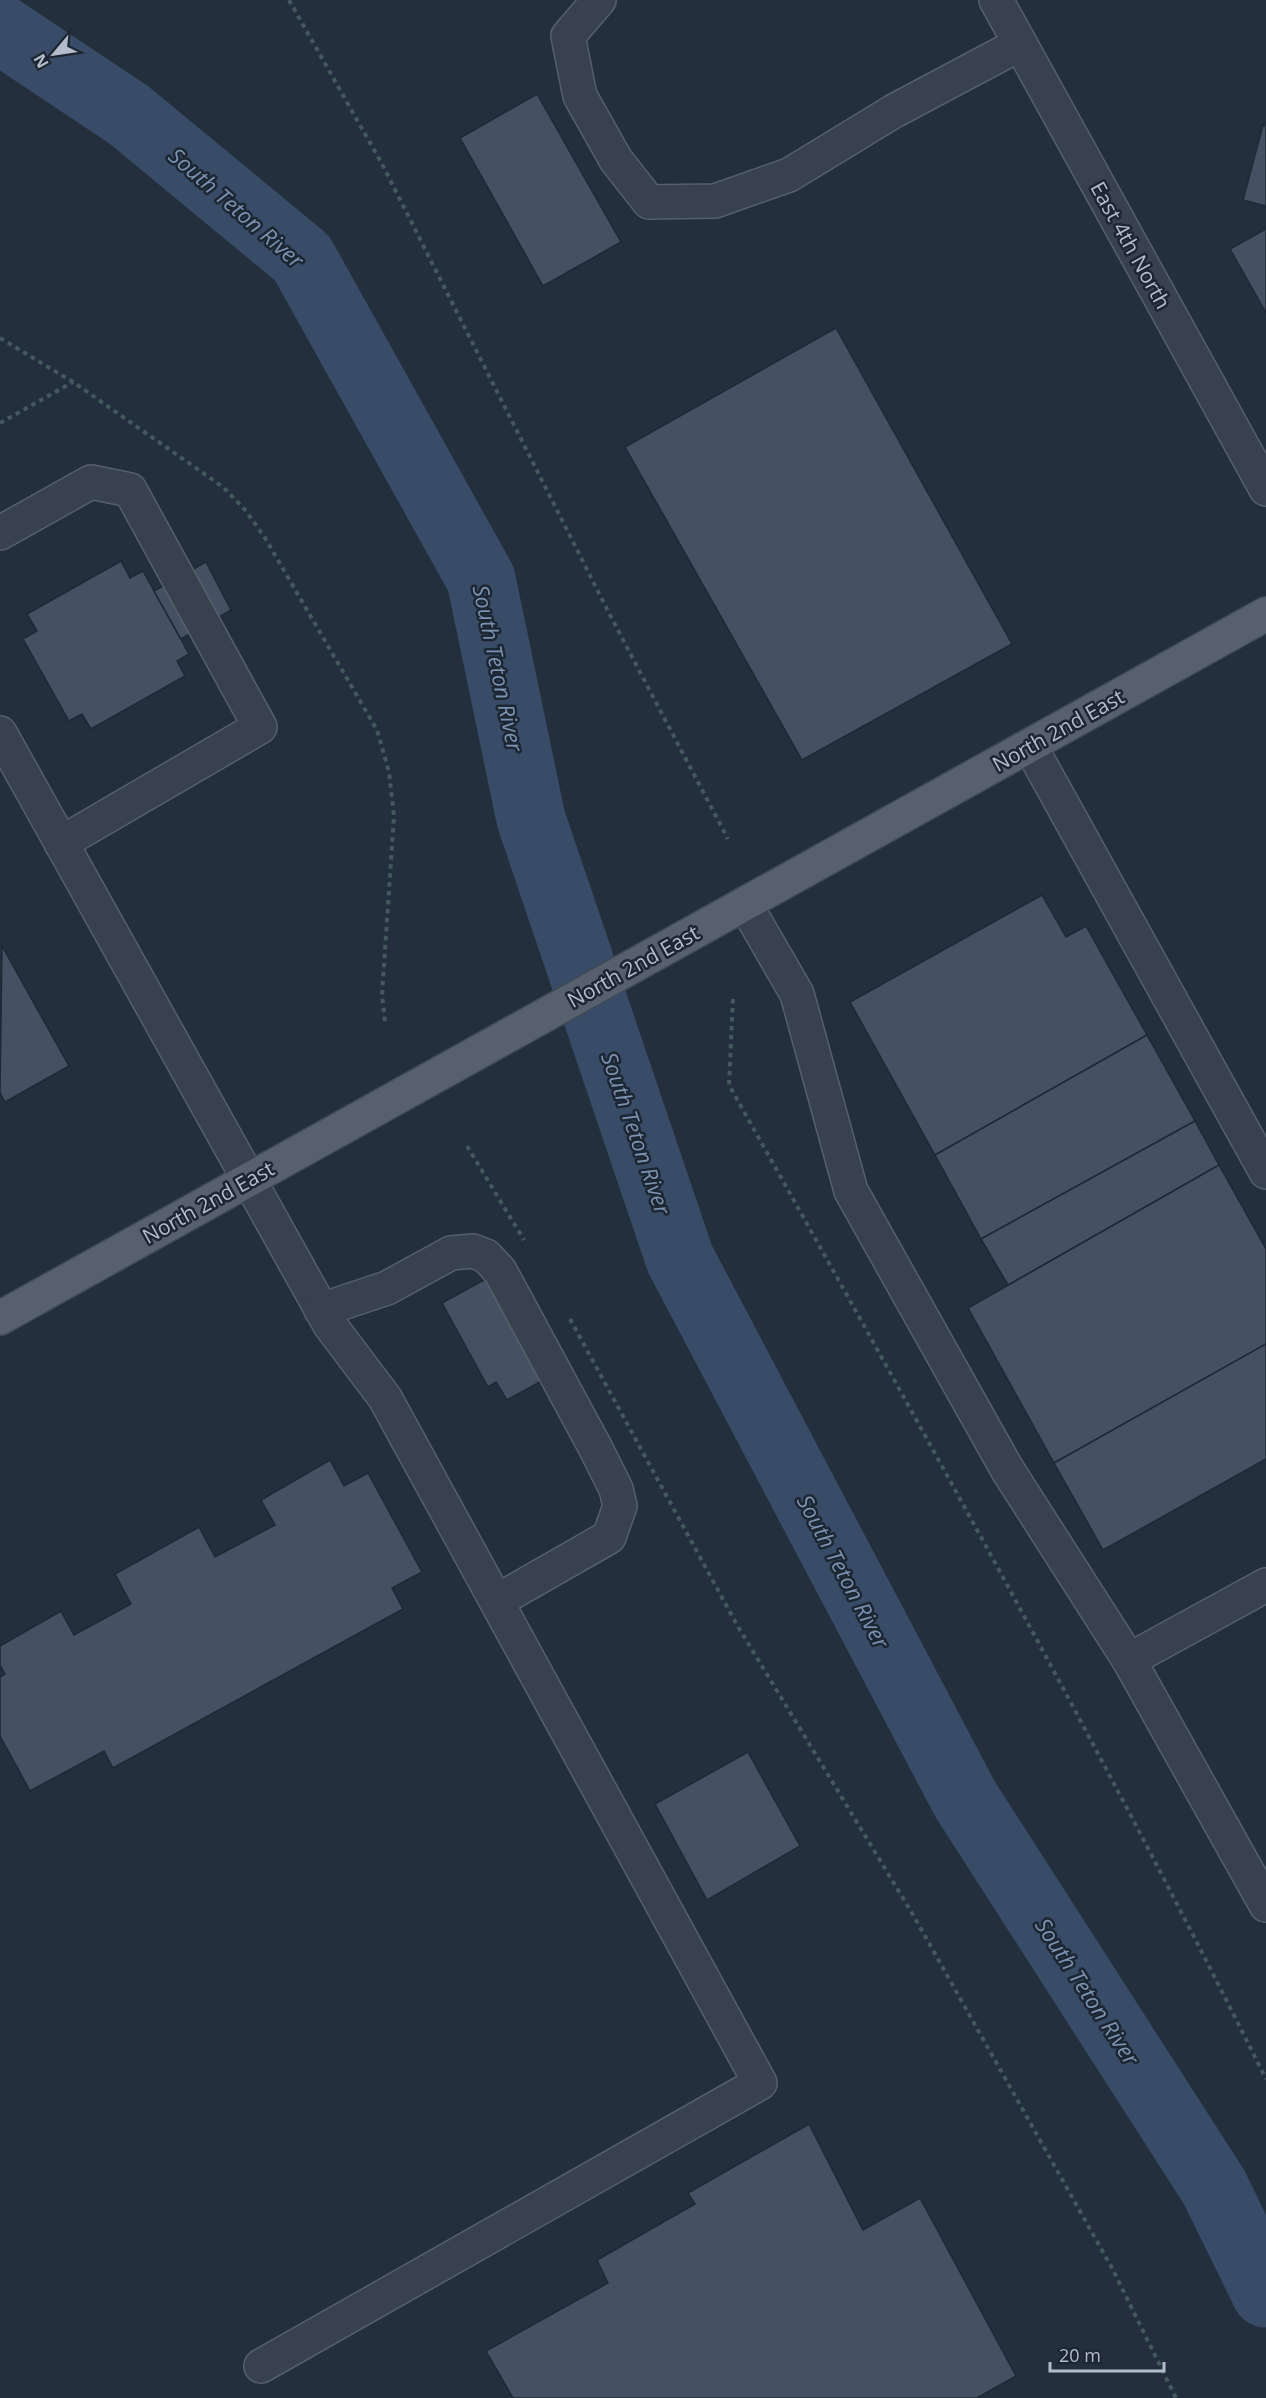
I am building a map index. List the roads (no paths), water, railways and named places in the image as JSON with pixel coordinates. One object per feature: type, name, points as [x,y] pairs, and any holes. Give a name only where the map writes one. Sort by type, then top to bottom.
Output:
[{"type":"main road","name":"North 2nd East","points":[[0,1318],[1266,614]]},
{"type":"street","points":[[599,0],[568,36],[580,96],[616,160],[649,202],[715,201],[789,175],[894,111],[1020,44]]},
{"type":"street","name":"East 4th North","points":[[996,0],[1266,489]]},
{"type":"street","points":[[0,533],[91,482],[130,490],[260,727],[61,843]]},
{"type":"street","points":[[0,733],[321,1310],[385,1398],[760,2083],[261,2366]]},
{"type":"street","points":[[1030,746],[1266,1172]]},
{"type":"street","points":[[745,904],[797,994],[850,1191],[1007,1469],[1129,1660],[1266,1905]]},
{"type":"street","points":[[321,1310],[387,1288],[452,1254],[473,1251],[486,1256],[500,1271],[601,1458],[616,1489],[620,1506],[609,1537],[497,1602]]},
{"type":"street","points":[[1129,1660],[1266,1585]]},
{"type":"waterway","name":"South Teton River","points":[[0,29],[129,115],[302,258],[481,579],[531,819],[680,1259],[965,1799],[1214,2187],[1266,2293]]}]
